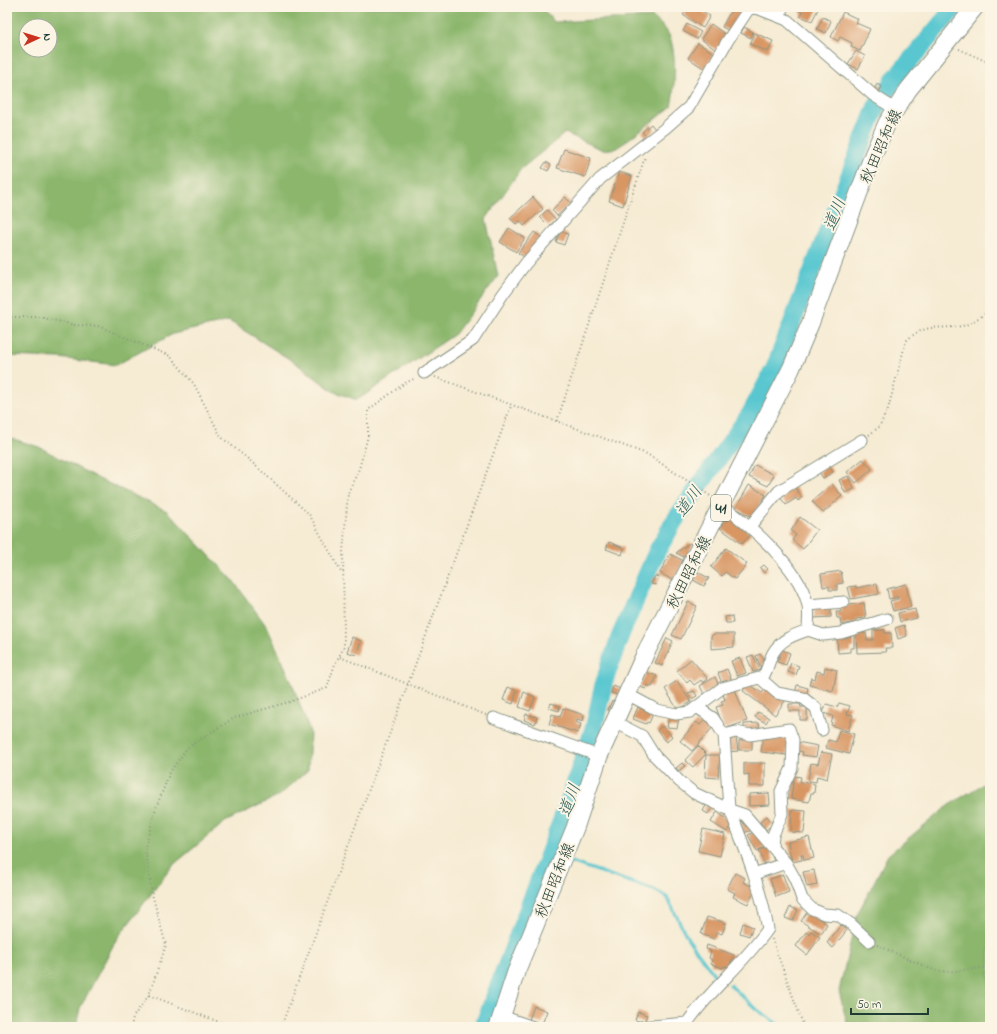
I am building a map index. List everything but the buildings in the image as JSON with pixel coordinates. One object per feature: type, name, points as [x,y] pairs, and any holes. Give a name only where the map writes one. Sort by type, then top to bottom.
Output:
[{"type":"main road","name":"秋田昭和線","points":[[500,1021],[516,972],[574,828],[599,756],[646,652],[722,505],[801,346],[874,155],[890,106],[975,7]]},
{"type":"street","points":[[424,373],[473,340],[503,294],[526,263],[600,179],[651,139],[689,106],[728,40],[748,10],[752,8],[781,12],[873,95],[890,106]]},
{"type":"street","points":[[750,526],[780,491],[862,440]]},
{"type":"street","points":[[722,505],[750,526],[790,570],[801,586],[808,605],[808,630]]},
{"type":"street","points":[[808,605],[844,602]]},
{"type":"street","points":[[627,694],[657,710],[676,714],[690,712],[698,708],[722,688],[760,678],[765,673],[773,653],[783,640],[808,630],[823,635],[841,633],[887,619]]},
{"type":"street","points":[[760,678],[777,693],[803,698],[816,708],[822,730]]},
{"type":"street","points":[[640,1027],[686,1023],[712,992],[755,948],[768,929],[754,874],[730,809],[724,735],[713,718],[698,708]]},
{"type":"street","points":[[494,718],[599,756]]},
{"type":"street","points":[[615,722],[642,736],[654,755],[679,781],[694,793],[745,815],[786,863],[795,879],[802,899],[812,909],[824,914],[838,915],[851,924],[869,941]]},
{"type":"street","points":[[724,735],[736,732],[750,735],[789,729],[793,740],[792,768],[781,791],[782,814],[773,835],[772,846]]},
{"type":"street","points":[[754,874],[786,863]]},
{"type":"street","points":[[500,1021],[533,1027]]},
{"type":"path","points":[[945,42],[990,63]]},
{"type":"path","points":[[557,421],[651,139]]},
{"type":"path","points":[[862,440],[879,427],[884,418],[888,409],[906,341],[914,333],[925,328],[938,326],[963,326],[990,311]]},
{"type":"path","points":[[7,317],[40,317],[75,325],[98,326],[170,356],[194,384],[221,437],[247,458],[309,514],[343,576]]},
{"type":"path","points":[[131,1027],[133,1017],[149,995],[166,945],[152,894],[145,847],[156,808],[170,772],[187,748],[234,718],[292,701],[327,688],[335,664],[344,647],[343,576],[348,493],[358,469],[368,436],[368,410],[405,383],[424,373],[511,406],[647,454],[722,505]]},
{"type":"path","points":[[281,1027],[511,406]]},
{"type":"path","points":[[340,657],[494,718]]},
{"type":"path","points":[[768,929],[804,1027]]},
{"type":"path","points":[[869,941],[931,969],[946,972],[990,967]]},
{"type":"path","points":[[149,995],[232,1027]]},
{"type":"green space","points":[[7,7],[541,7],[554,22],[653,17],[666,30],[670,37],[674,56],[674,89],[671,107],[617,148],[603,150],[565,133],[521,169],[486,219],[498,276],[455,334],[357,400],[333,391],[297,364],[229,321],[173,334],[116,365],[59,358],[7,356]]},
{"type":"green space","points":[[7,437],[39,447],[99,479],[167,511],[232,579],[267,627],[290,678],[310,732],[308,770],[280,795],[225,822],[173,865],[116,940],[80,1008],[76,1027],[7,1027]]},
{"type":"green space","points":[[990,780],[990,1027],[848,1027],[839,991],[857,915],[888,855],[949,805]]},
{"type":"waterway","name":"道川","points":[[483,1027],[568,803],[594,727],[604,682],[620,636],[657,551],[675,520],[750,414],[774,369],[876,107],[896,77],[955,7]]},
{"type":"waterway","name":"道川","points":[[549,852],[554,854]]},
{"type":"waterway","points":[[571,862],[654,890],[667,897],[688,939],[718,980]]},
{"type":"waterway","points":[[730,985],[756,1009],[782,1027]]}]
